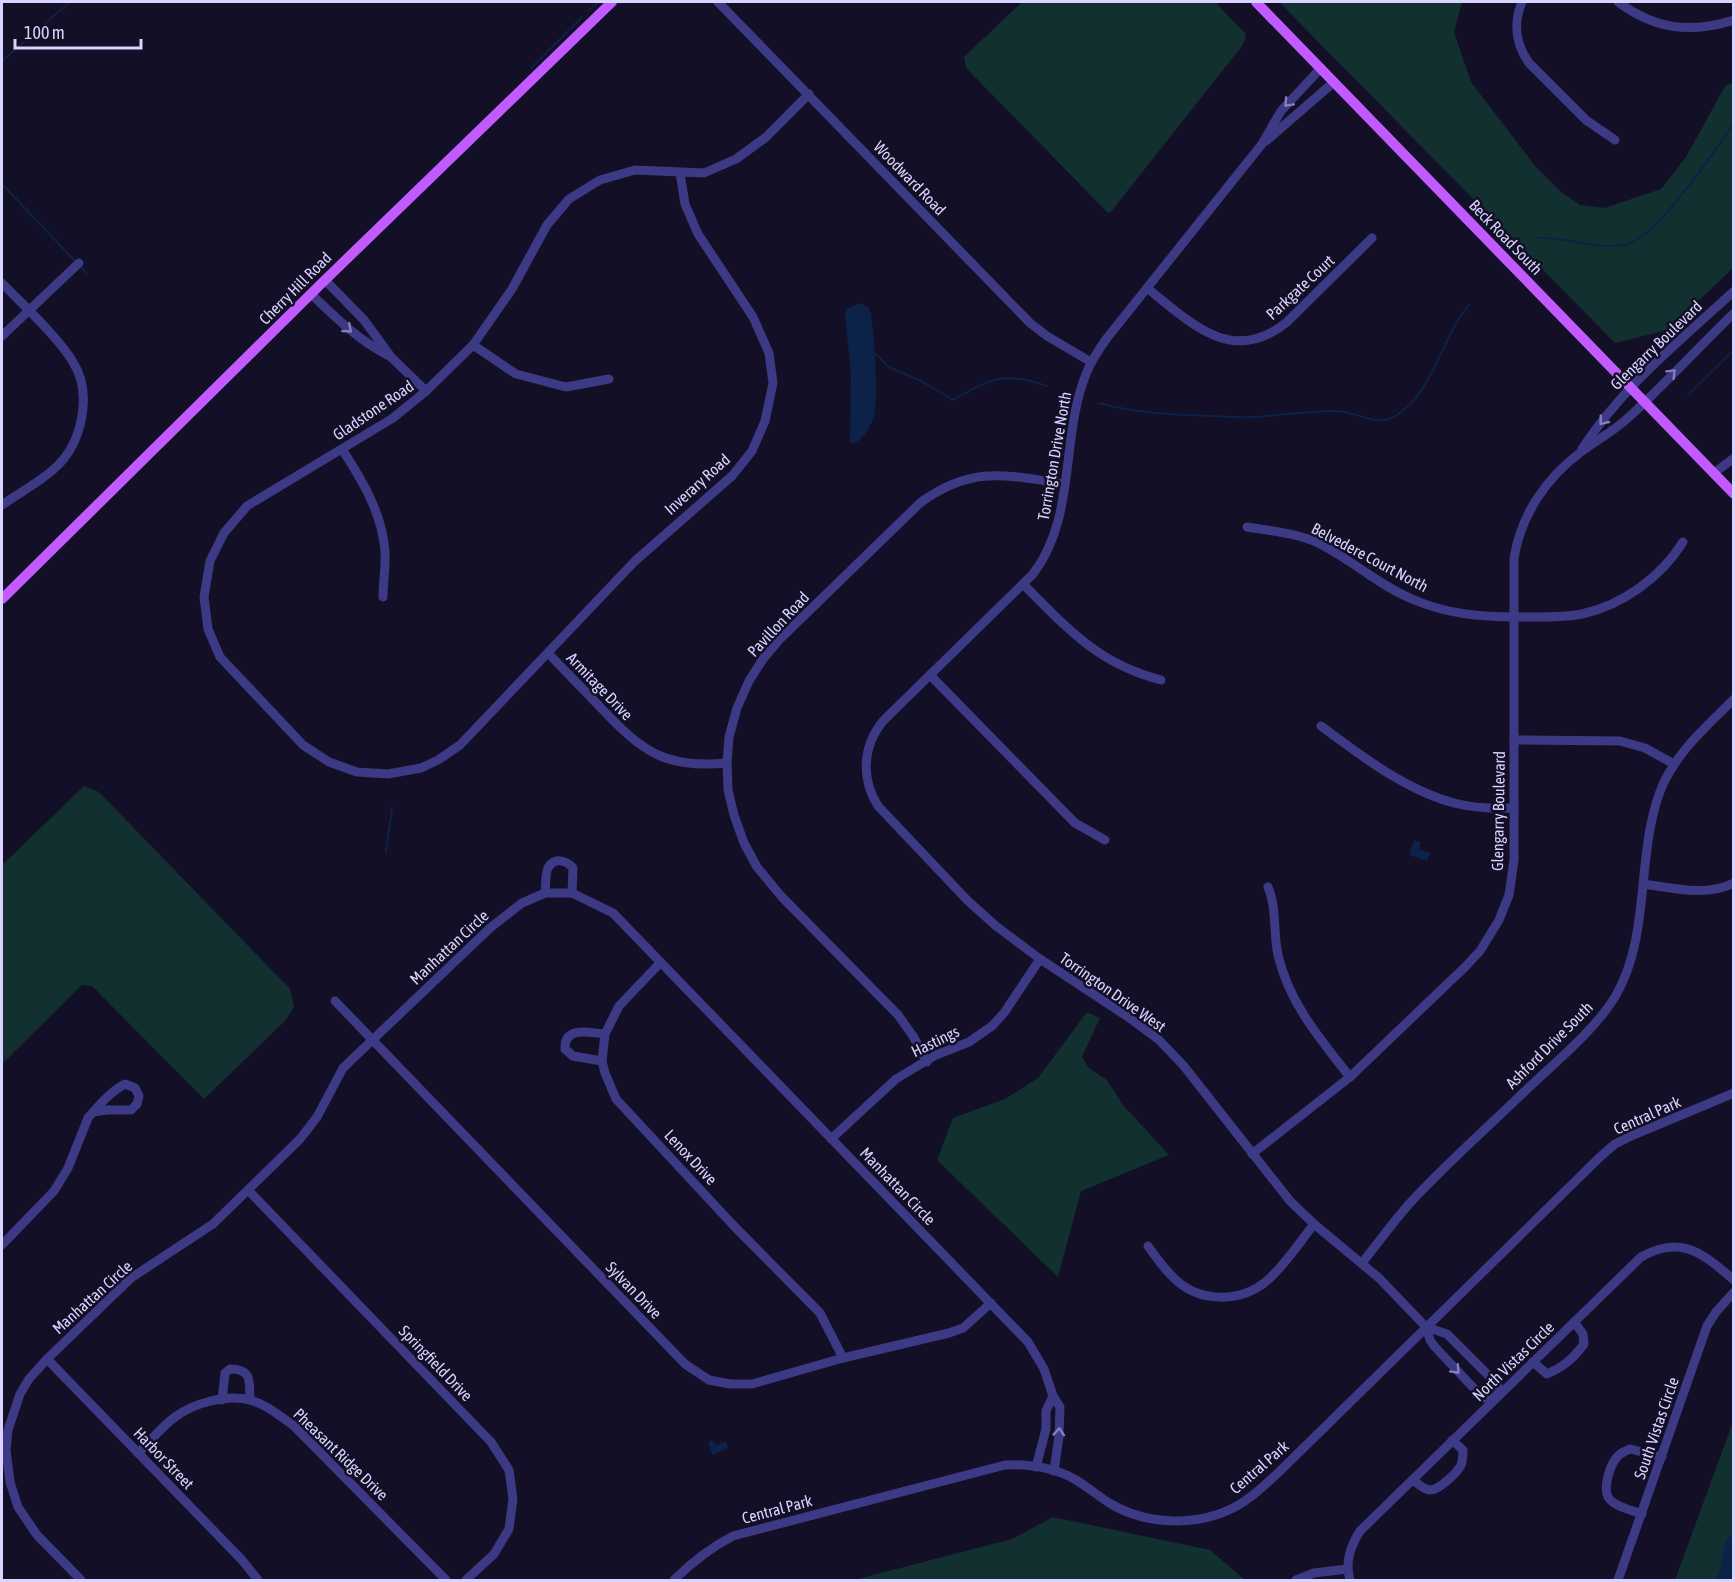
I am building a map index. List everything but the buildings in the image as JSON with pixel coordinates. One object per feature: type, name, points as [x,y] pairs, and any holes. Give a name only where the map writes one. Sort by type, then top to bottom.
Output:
[{"type":"main road","name":"Cherry Hill Road","points":[[2,599],[325,280],[612,2]]},
{"type":"main road","name":"Beck Road South","points":[[1256,2],[1732,490]]},
{"type":"street","name":"Woodward Road","points":[[718,2],[1030,323],[1091,362]]},
{"type":"street","points":[[1522,2],[1515,28],[1522,53],[1529,63],[1586,120],[1615,140]]},
{"type":"street","points":[[1618,2],[1641,17],[1676,28],[1710,27],[1734,20]]},
{"type":"street","name":"Torrington Drive North","points":[[866,761],[868,748],[878,727],[1039,566],[1052,544],[1060,518],[1079,396],[1091,362],[1107,338],[1262,144],[1281,111],[1321,68]]},
{"type":"street","name":"Torrington Drive North","points":[[1262,144],[1334,82]]},
{"type":"street","name":"Gladstone Road","points":[[421,768],[388,774],[357,772],[329,762],[303,745],[220,657],[208,629],[204,597],[210,561],[224,533],[247,506],[393,418],[426,392],[473,345],[512,289],[547,225],[569,199],[600,180],[635,170],[704,173],[736,159],[765,138],[808,94]]},
{"type":"street","name":"Inverary Road","points":[[548,653],[635,561],[732,476],[752,451],[765,421],[772,383],[769,353],[753,317],[698,234],[685,204],[680,173]]},
{"type":"street","name":"Parkgate Court","points":[[1147,288],[1206,333],[1225,340],[1254,339],[1274,331],[1287,322],[1372,238]]},
{"type":"street","points":[[2,336],[79,263]]},
{"type":"street","points":[[325,280],[364,320],[391,357],[426,392]]},
{"type":"street","points":[[2,283],[75,363],[81,383],[83,409],[80,430],[72,448],[55,468],[2,505]]},
{"type":"street","name":"Glengarry Boulevard","points":[[1252,1154],[1350,1077],[1465,967],[1492,933],[1506,906],[1512,879],[1514,558],[1522,524],[1538,496],[1580,452],[1603,419],[1631,388],[1734,291]]},
{"type":"street","points":[[311,294],[348,330],[368,345],[391,357]]},
{"type":"street","name":"Glengarry Boulevard","points":[[1580,452],[1613,431],[1734,313]]},
{"type":"street","points":[[473,345],[516,374],[566,387],[609,379]]},
{"type":"street","points":[[342,449],[368,489],[378,520],[385,550],[382,597]]},
{"type":"street","points":[[1713,473],[1734,458]]},
{"type":"street","name":"Pavillon Road","points":[[927,1062],[913,1036],[897,1016],[781,896],[757,867],[744,843],[728,790],[729,737],[737,708],[749,681],[763,659],[779,640],[920,503],[950,484],[982,476],[1006,475],[1065,484]]},
{"type":"street","name":"Belvedere Court North","points":[[1247,527],[1296,535],[1318,543],[1394,590],[1427,605],[1468,615],[1514,617],[1582,614],[1619,600],[1650,579],[1676,554],[1683,542]]},
{"type":"street","points":[[1023,584],[1095,652],[1130,670],[1161,680]]},
{"type":"street","name":"Armitage Drive","points":[[421,768],[460,745],[548,653],[624,733],[649,751],[664,758],[686,763],[712,765],[727,763]]},
{"type":"street","points":[[930,675],[1075,824],[1105,840]]},
{"type":"street","name":"Ashford Drive South","points":[[1362,1263],[1409,1204],[1607,1008],[1619,989],[1629,966],[1656,808],[1663,784],[1674,764],[1692,741],[1734,699]]},
{"type":"street","points":[[1321,726],[1398,778],[1434,796],[1472,807],[1514,808]]},
{"type":"street","points":[[1514,740],[1620,741],[1645,748],[1674,764]]},
{"type":"street","name":"Torrington Drive West","points":[[866,761],[866,779],[878,806],[967,900],[996,926],[1040,959],[1159,1040],[1183,1065],[1290,1201],[1362,1263],[1426,1327]]},
{"type":"street","points":[[545,893],[548,868],[554,862],[562,860],[568,862],[573,868],[572,893]]},
{"type":"street","points":[[1644,885],[1702,891],[1715,890],[1734,884]]},
{"type":"street","points":[[1268,887],[1273,898],[1278,956],[1292,995],[1310,1026],[1350,1077]]},
{"type":"street","name":"Manhattan Circle","points":[[81,1581],[37,1535],[18,1507],[10,1482],[4,1450],[20,1394],[47,1359],[131,1278],[213,1224],[300,1139],[317,1117],[343,1068],[490,928],[522,903],[545,893],[572,893],[613,913],[1028,1342],[1044,1369],[1053,1396],[1060,1407],[1054,1471]]},
{"type":"street","name":"Hastings","points":[[831,1139],[885,1088],[909,1071],[936,1055],[969,1042],[992,1026],[1004,1013],[1040,959]]},
{"type":"street","name":"Lenox Drive","points":[[660,963],[619,1006],[605,1034],[602,1061],[616,1099],[733,1225],[820,1313],[843,1358]]},
{"type":"street","name":"Sylvan Drive","points":[[335,1001],[685,1364],[696,1372],[718,1382],[752,1384],[843,1358],[949,1333],[963,1328],[991,1303]]},
{"type":"street","points":[[602,1061],[573,1056],[566,1049],[565,1044],[574,1032],[605,1034]]},
{"type":"street","points":[[2,1245],[54,1191],[68,1168],[88,1118],[93,1112],[115,1089],[125,1084],[135,1088],[139,1096],[137,1104],[131,1110],[93,1112]]},
{"type":"street","name":"Central Park","points":[[674,1581],[693,1561],[710,1548],[733,1536],[989,1467],[1023,1464],[1054,1471],[1075,1479],[1111,1504],[1132,1514],[1158,1520],[1181,1521],[1208,1517],[1234,1507],[1259,1491],[1615,1144],[1734,1093]]},
{"type":"street","name":"Springfield Drive","points":[[248,1190],[491,1442],[509,1470],[513,1499],[509,1529],[494,1554],[466,1581]]},
{"type":"street","points":[[1148,1246],[1171,1276],[1189,1289],[1209,1296],[1230,1297],[1248,1292],[1271,1277],[1314,1224]]},
{"type":"street","name":"North Vistas Circle","points":[[1347,1569],[1353,1542],[1360,1531],[1641,1257],[1666,1247],[1684,1249],[1703,1254],[1734,1280]]},
{"type":"street","name":"South Vistas Circle","points":[[1618,1581],[1707,1326],[1734,1292]]},
{"type":"street","points":[[1533,1362],[1547,1374],[1561,1368],[1575,1356],[1584,1344],[1583,1334],[1575,1322]]},
{"type":"street","points":[[1426,1327],[1447,1334],[1498,1386],[1497,1397],[1484,1398],[1435,1347],[1426,1327]]},
{"type":"street","name":"Harbor Street","points":[[47,1359],[242,1560],[258,1581]]},
{"type":"street","points":[[222,1400],[225,1373],[230,1369],[245,1371],[248,1376],[250,1400]]},
{"type":"street","points":[[1036,1467],[1046,1429],[1046,1411],[1053,1396]]},
{"type":"street","name":"Pheasant Ridge Drive","points":[[138,1453],[174,1417],[196,1405],[222,1400],[250,1400],[270,1408],[294,1426],[446,1581]]},
{"type":"street","points":[[1413,1480],[1431,1490],[1438,1488],[1460,1467],[1463,1450],[1452,1440]]},
{"type":"street","points":[[1642,1514],[1615,1503],[1608,1497],[1606,1486],[1615,1458],[1630,1449],[1662,1457]]},
{"type":"street","points":[[1296,1581],[1314,1573],[1347,1569],[1350,1581]]},
{"type":"green space","points":[[1022,2],[1215,2],[1245,33],[1246,38],[1242,46],[1110,213],[966,68],[964,57]]},
{"type":"green space","points":[[1279,2],[1462,2],[1454,32],[1471,82],[1536,167],[1561,192],[1580,205],[1605,208],[1661,189],[1686,157],[1725,86],[1733,82],[1733,268],[1668,330],[1615,343]]},
{"type":"green space","points":[[84,786],[99,792],[290,989],[294,1007],[285,1021],[204,1099],[92,986],[82,985],[2,1064],[2,865]]},
{"type":"green space","points":[[1087,1012],[1100,1018],[1082,1057],[1089,1068],[1107,1080],[1123,1105],[1169,1155],[1081,1191],[1058,1277],[937,1160],[953,1118],[1005,1099],[1038,1078]]},
{"type":"green space","points":[[1733,1422],[1733,1580],[1675,1580]]},
{"type":"green space","points":[[1053,1517],[1210,1550],[1245,1580],[854,1580],[1012,1539]]},
{"type":"water","points":[[859,303],[868,307],[871,313],[876,394],[871,424],[866,433],[852,444],[850,443],[851,374],[845,315],[847,309]]},
{"type":"water","points":[[1414,840],[1421,842],[1419,849],[1430,853],[1427,861],[1409,855]]},
{"type":"water","points":[[712,1440],[716,1445],[726,1441],[728,1448],[713,1455],[708,1443]]},
{"type":"water","points":[[1733,1533],[1733,1580],[1715,1580],[1720,1570],[1725,1546]]},
{"type":"waterway","points":[[2,61],[70,2]]},
{"type":"waterway","points":[[588,11],[597,3]]},
{"type":"waterway","points":[[531,68],[582,17]]},
{"type":"waterway","points":[[1539,238],[1607,246],[1627,244],[1639,238],[1654,226],[1685,191],[1734,123]]},
{"type":"waterway","points":[[2,184],[75,261]]},
{"type":"waterway","points":[[79,265],[87,274]]},
{"type":"waterway","points":[[1098,403],[1141,411],[1184,415],[1249,417],[1336,411],[1374,420],[1389,419],[1410,404],[1420,391],[1451,332],[1469,305]]},
{"type":"waterway","points":[[1688,395],[1734,350]]},
{"type":"waterway","points":[[873,351],[889,367],[923,382],[953,400],[978,386],[998,379],[1019,379],[1047,386]]},
{"type":"waterway","points":[[386,853],[392,808]]}]
